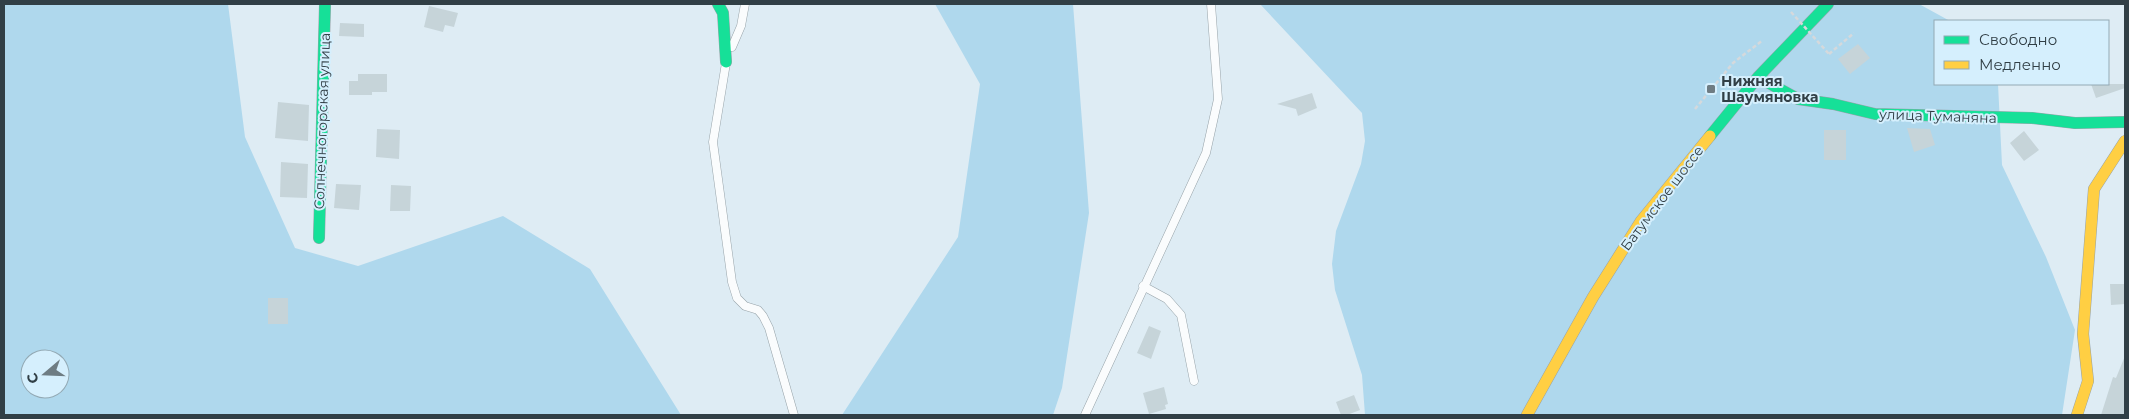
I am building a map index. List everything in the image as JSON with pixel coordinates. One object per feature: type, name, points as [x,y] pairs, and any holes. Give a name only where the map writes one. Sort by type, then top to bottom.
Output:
[{"type":"main road","name":"Солнечногорская улица","points":[[319,238],[325,4]]},
{"type":"main road","points":[[718,4],[723,13],[726,62]]},
{"type":"main road","name":"Батумское шоссе","points":[[1527,415],[1593,296],[1641,221],[1758,77],[1828,4]]},
{"type":"main road","name":"улица Туманяна","points":[[1758,77],[1798,99],[1833,104],[1875,114],[2032,118],[2075,123],[2125,122]]},
{"type":"main road","points":[[2077,415],[2088,381],[2083,334],[2094,189],[2125,141]]},
{"type":"lane","points":[[745,4],[741,26],[726,62],[713,142],[732,282],[737,298],[745,306],[758,310],[769,328],[794,415]]},
{"type":"lane","points":[[1085,415],[1206,153],[1218,99],[1211,4]]},
{"type":"lane","points":[[1143,286],[1167,299],[1181,315],[1194,382]]},
{"type":"path","points":[[1790,12],[1829,54],[1854,32]]},
{"type":"path","points":[[1695,109],[1733,63],[1767,37]]},
{"type":"shaded area","points":[[4,4],[228,4],[245,137],[295,248],[358,266],[503,216],[590,269],[681,415],[4,415]]},
{"type":"shaded area","points":[[935,4],[1073,4],[1089,213],[1062,388],[1053,415],[842,415],[958,237],[980,84]]},
{"type":"shaded area","points":[[1260,4],[1919,4],[1948,20],[1934,20],[1934,85],[1998,85],[2002,165],[2046,257],[2075,330],[2062,415],[1365,415],[1362,375],[1335,290],[1332,264],[1336,231],[1361,164],[1365,141],[1362,113]]},
{"type":"building","points":[[429,6],[458,13],[454,27],[445,25],[443,32],[424,27]]},
{"type":"building","points":[[340,23],[364,24],[364,37],[339,36]]},
{"type":"building","points":[[1858,44],[1870,58],[1850,74],[1838,59]]},
{"type":"building","points":[[358,74],[387,74],[387,92],[372,92],[372,95],[349,95],[349,81],[358,81]]},
{"type":"building","points":[[2125,84],[2125,88],[2096,98],[2091,85]]},
{"type":"building","points":[[1312,93],[1317,108],[1298,116],[1296,109],[1277,104]]},
{"type":"building","points":[[278,102],[309,105],[308,141],[275,138]]},
{"type":"building","points":[[1907,128],[1930,129],[1935,145],[1914,152]]},
{"type":"building","points":[[377,129],[400,130],[399,159],[376,157]]},
{"type":"building","points":[[1824,130],[1846,130],[1846,160],[1824,160]]},
{"type":"building","points":[[2024,131],[2039,150],[2024,161],[2010,143]]},
{"type":"building","points":[[281,162],[308,164],[307,198],[280,197]]},
{"type":"building","points":[[336,184],[361,185],[359,210],[334,208]]},
{"type":"building","points":[[391,185],[411,186],[410,211],[390,211]]},
{"type":"building","points":[[2110,284],[2125,284],[2125,304],[2111,305]]},
{"type":"building","points":[[268,298],[288,298],[288,324],[268,324]]},
{"type":"building","points":[[1149,326],[1161,331],[1151,359],[1137,353]]},
{"type":"building","points":[[2125,356],[2125,415],[2101,415],[2113,377],[2116,378]]},
{"type":"building","points":[[1164,387],[1168,404],[1165,405],[1166,409],[1149,414],[1143,393]]},
{"type":"building","points":[[1354,395],[1360,410],[1347,415],[1341,415],[1336,402]]},
{"type":"traffic: fast","points":[[319,238],[325,4]]},
{"type":"traffic: fast","points":[[718,4],[723,13],[726,62]]},
{"type":"traffic: fast","points":[[1710,136],[1758,77],[1828,4]]},
{"type":"traffic: fast","points":[[1758,77],[1798,99],[1833,104],[1875,114],[2032,118],[2075,123],[2125,122]]},
{"type":"traffic: slow","points":[[1527,415],[1593,297],[1641,221],[1710,136]]},
{"type":"traffic: slow","points":[[2077,415],[2088,381],[2083,334],[2094,189],[2125,141]]},
{"type":"place","name":"Нижняя Шаумяновка","points":[[1711,89]]}]
